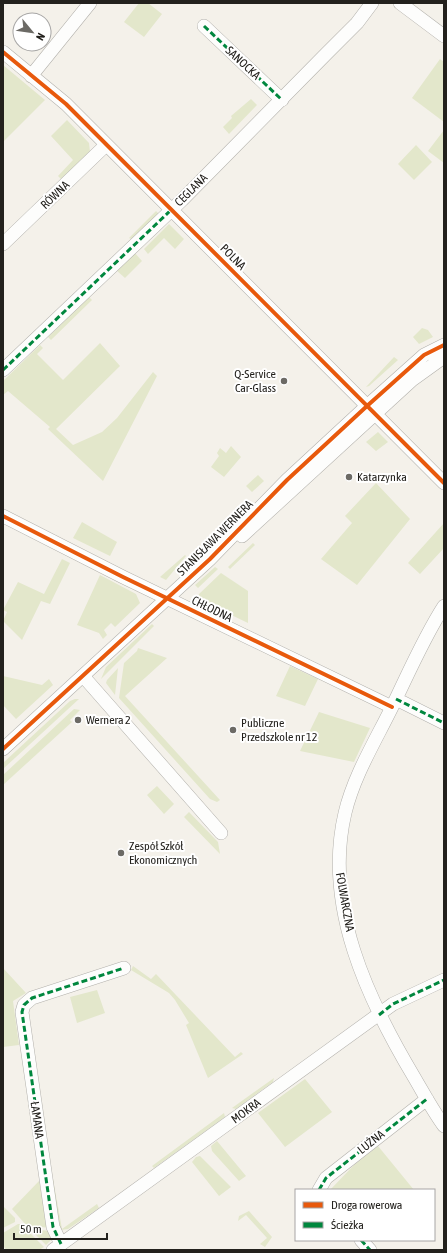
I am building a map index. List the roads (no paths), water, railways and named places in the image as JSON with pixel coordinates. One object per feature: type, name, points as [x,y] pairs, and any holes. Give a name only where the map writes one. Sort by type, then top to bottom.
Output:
[{"type":"street","points":[[31,76],[90,3]]},
{"type":"street","name":"CEGLANA","points":[[3,370],[171,210],[282,100],[357,23],[372,3]]},
{"type":"street","points":[[400,3],[444,36]]},
{"type":"street","name":"SANOCKA","points":[[204,26],[282,100]]},
{"type":"street","name":"POLNA","points":[[3,52],[66,104],[444,483]]},
{"type":"street","name":"RÓWNA","points":[[3,244],[106,145]]},
{"type":"street","name":"STANISŁAWA WERNERA","points":[[3,749],[210,559],[256,524],[424,355],[444,346]]},
{"type":"street","name":"STANISŁAWA WERNERA","points":[[371,410],[424,370],[444,357]]},
{"type":"street","name":"CHŁODNA","points":[[3,516],[168,598],[394,703],[444,723]]},
{"type":"street","name":"FOLWARCZNA","points":[[444,606],[422,646],[394,703],[361,771],[349,800],[343,825],[339,865],[340,883],[349,930],[363,976],[379,1015],[444,1126]]},
{"type":"street","points":[[83,676],[221,833]]},
{"type":"street","name":"ŁAMANA","points":[[57,1247],[22,1012],[24,1005],[32,998],[124,968]]},
{"type":"street","name":"MOKRA","points":[[57,1247],[393,1004],[444,980]]},
{"type":"street","name":"LUŹNA","points":[[319,1189],[326,1178],[427,1099]]},
{"type":"street","points":[[362,1241],[370,1250]]},
{"type":"place","name":"Q-Service Car-Glass","points":[[284,381]]},
{"type":"place","name":"Katarzynka","points":[[349,477]]},
{"type":"place","name":"Wernera 2","points":[[78,720]]},
{"type":"place","name":"Publiczne Przedszkole nr 12","points":[[233,730]]},
{"type":"place","name":"Zespół Szkół Ekonomicznych","points":[[121,853]]}]
